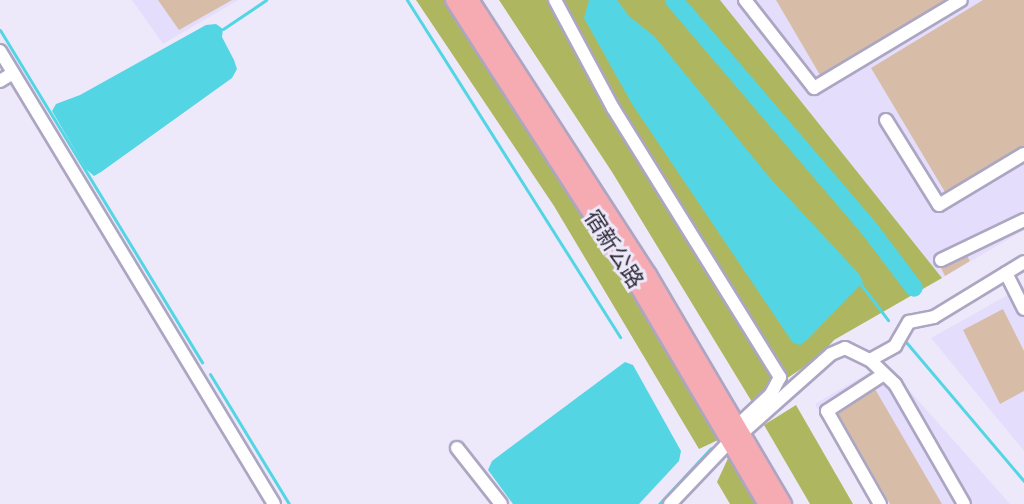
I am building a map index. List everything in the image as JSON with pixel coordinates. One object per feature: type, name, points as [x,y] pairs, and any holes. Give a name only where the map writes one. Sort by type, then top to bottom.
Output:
[{"type":"highway","name":"宿新公路","points":[[454,0],[783,504]]},
{"type":"highway","name":"宿新公路","points":[[470,0],[648,275],[736,433],[767,504]]},
{"type":"street","points":[[555,0],[624,127],[780,377],[771,394],[670,504]]},
{"type":"street","points":[[745,0],[814,88],[961,0]]},
{"type":"street","points":[[0,51],[274,504]]},
{"type":"street","points":[[0,81],[14,73]]},
{"type":"street","points":[[886,120],[939,205],[1023,158]]},
{"type":"street","points":[[941,260],[1024,220]]},
{"type":"street","points":[[870,360],[895,346],[909,322],[934,317],[1024,262]]},
{"type":"street","points":[[1006,273],[1024,309]]},
{"type":"street","points":[[736,433],[831,354],[845,348],[870,360],[895,384],[964,504]]},
{"type":"street","points":[[880,504],[827,411],[884,374]]},
{"type":"street","points":[[457,448],[501,504]]},
{"type":"shaded area","points":[[132,0],[238,0],[163,44]]},
{"type":"shaded area","points":[[720,0],[1024,0],[1024,230],[942,278]]},
{"type":"shaded area","points":[[1024,286],[1024,451],[931,338]]},
{"type":"shaded area","points":[[885,363],[1010,504],[871,504],[815,404]]},
{"type":"green space","points":[[416,0],[447,0],[632,287],[718,432],[718,440],[699,449],[554,206]]},
{"type":"green space","points":[[499,0],[720,0],[942,278],[834,340],[820,356],[752,402],[612,172]]},
{"type":"green space","points":[[796,405],[853,504],[810,504],[764,425]]},
{"type":"green space","points":[[730,454],[759,504],[730,504],[717,482]]},
{"type":"water","points":[[589,0],[617,0],[629,16],[655,37],[769,177],[859,274],[863,282],[800,345],[793,343],[632,104],[584,18]]},
{"type":"water","points":[[216,24],[223,29],[222,37],[237,69],[232,78],[94,176],[86,169],[52,111],[56,104],[80,95],[206,25]]},
{"type":"water","points":[[625,362],[633,365],[681,451],[679,461],[639,504],[513,504],[488,470],[492,461]]},
{"type":"building","points":[[158,0],[232,0],[179,30]]},
{"type":"building","points":[[776,0],[945,0],[820,75]]},
{"type":"building","points":[[983,0],[1024,0],[1024,146],[945,192],[871,68]]},
{"type":"building","points":[[967,256],[970,261],[945,276],[941,268]]},
{"type":"building","points":[[1003,309],[1024,351],[1024,391],[1000,404],[963,330]]},
{"type":"building","points":[[875,389],[942,504],[890,504],[838,414]]},
{"type":"waterway","points":[[223,29],[266,0]]},
{"type":"waterway","points":[[407,0],[620,337]]},
{"type":"waterway","points":[[674,0],[868,227],[914,288]]},
{"type":"waterway","points":[[0,30],[202,362]]},
{"type":"waterway","points":[[859,282],[888,320]]},
{"type":"waterway","points":[[906,342],[1024,481]]},
{"type":"waterway","points":[[210,374],[289,504]]},
{"type":"waterway","points":[[659,504],[711,448]]}]
